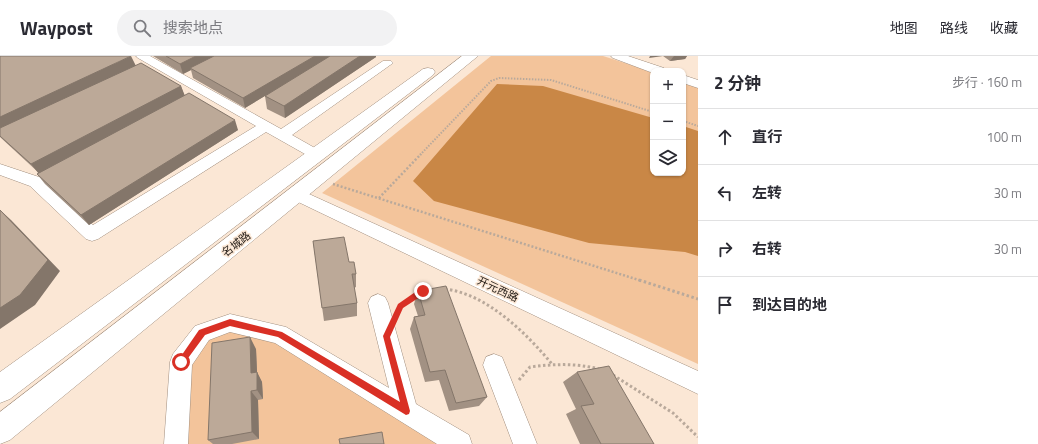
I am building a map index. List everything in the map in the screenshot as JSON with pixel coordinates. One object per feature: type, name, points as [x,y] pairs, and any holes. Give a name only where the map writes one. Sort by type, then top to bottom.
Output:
[{"type":"main road","name":"名城路","points":[[0,389],[450,56]]},
{"type":"main road","name":"名城路","points":[[0,430],[471,56]]},
{"type":"street","points":[[617,56],[651,68]]},
{"type":"street","points":[[140,69],[148,59],[317,155]]},
{"type":"street","points":[[282,135],[387,63]]},
{"type":"street","points":[[183,79],[196,72]]},
{"type":"street","points":[[686,80],[698,84]]},
{"type":"street","points":[[191,99],[205,91]]},
{"type":"street","points":[[0,169],[36,182],[92,234],[266,126]]},
{"type":"street","points":[[36,182],[50,174]]},
{"type":"street","name":"开元西路","points":[[298,194],[698,384]]},
{"type":"street","points":[[378,303],[406,411]]},
{"type":"street","points":[[176,444],[181,362],[202,333],[230,323],[280,334],[460,444]]},
{"type":"street","points":[[494,365],[525,444]]},
{"type":"path","points":[[379,198],[491,81],[499,78],[551,80],[650,111]]},
{"type":"path","points":[[686,122],[698,126]]},
{"type":"path","points":[[318,179],[698,299]]},
{"type":"path","points":[[444,289],[451,289],[480,302],[522,331],[553,364]]},
{"type":"path","points":[[387,336],[401,306],[423,291]]},
{"type":"path","points":[[506,396],[530,368],[553,364],[579,364],[604,370]]},
{"type":"path","points":[[610,374],[673,413],[698,437]]},
{"type":"shaded area","points":[[491,56],[603,56],[650,71],[650,176],[686,176],[686,83],[698,87],[698,364],[322,193]]},
{"type":"shaded area","points":[[497,84],[543,86],[650,117],[650,176],[686,176],[686,127],[698,131],[698,256],[685,252],[589,243],[434,201],[413,181]]},
{"type":"shaded area","points":[[230,323],[279,334],[460,444],[176,444],[181,362]]},
{"type":"building","points":[[0,56],[131,56],[0,117]]},
{"type":"building","points":[[166,56],[196,56],[180,64]]},
{"type":"building","points":[[214,56],[315,56],[243,98],[190,68]]},
{"type":"building","points":[[330,56],[360,56],[284,106],[265,96]]},
{"type":"building","points":[[141,63],[181,86],[31,164],[0,136],[0,128]]},
{"type":"building","points":[[189,93],[235,120],[81,215],[37,174]]},
{"type":"building","points":[[0,210],[48,260],[20,295],[0,308]]},
{"type":"building","points":[[344,237],[349,262],[354,262],[356,274],[352,274],[357,303],[322,308],[313,241]]},
{"type":"building","points":[[446,286],[487,397],[456,403],[445,370],[430,372],[414,317],[425,315],[418,291]]},
{"type":"building","points":[[250,337],[251,373],[257,372],[257,390],[251,391],[252,432],[208,440],[212,343]]},
{"type":"building","points":[[609,366],[654,444],[601,444],[581,406],[594,404],[577,372]]},
{"type":"building","points":[[382,432],[384,444],[340,444],[339,439]]},
{"type":"route","points":[[181,362],[202,333],[230,323],[280,334],[406,411],[387,336],[401,306],[423,291]]}]
